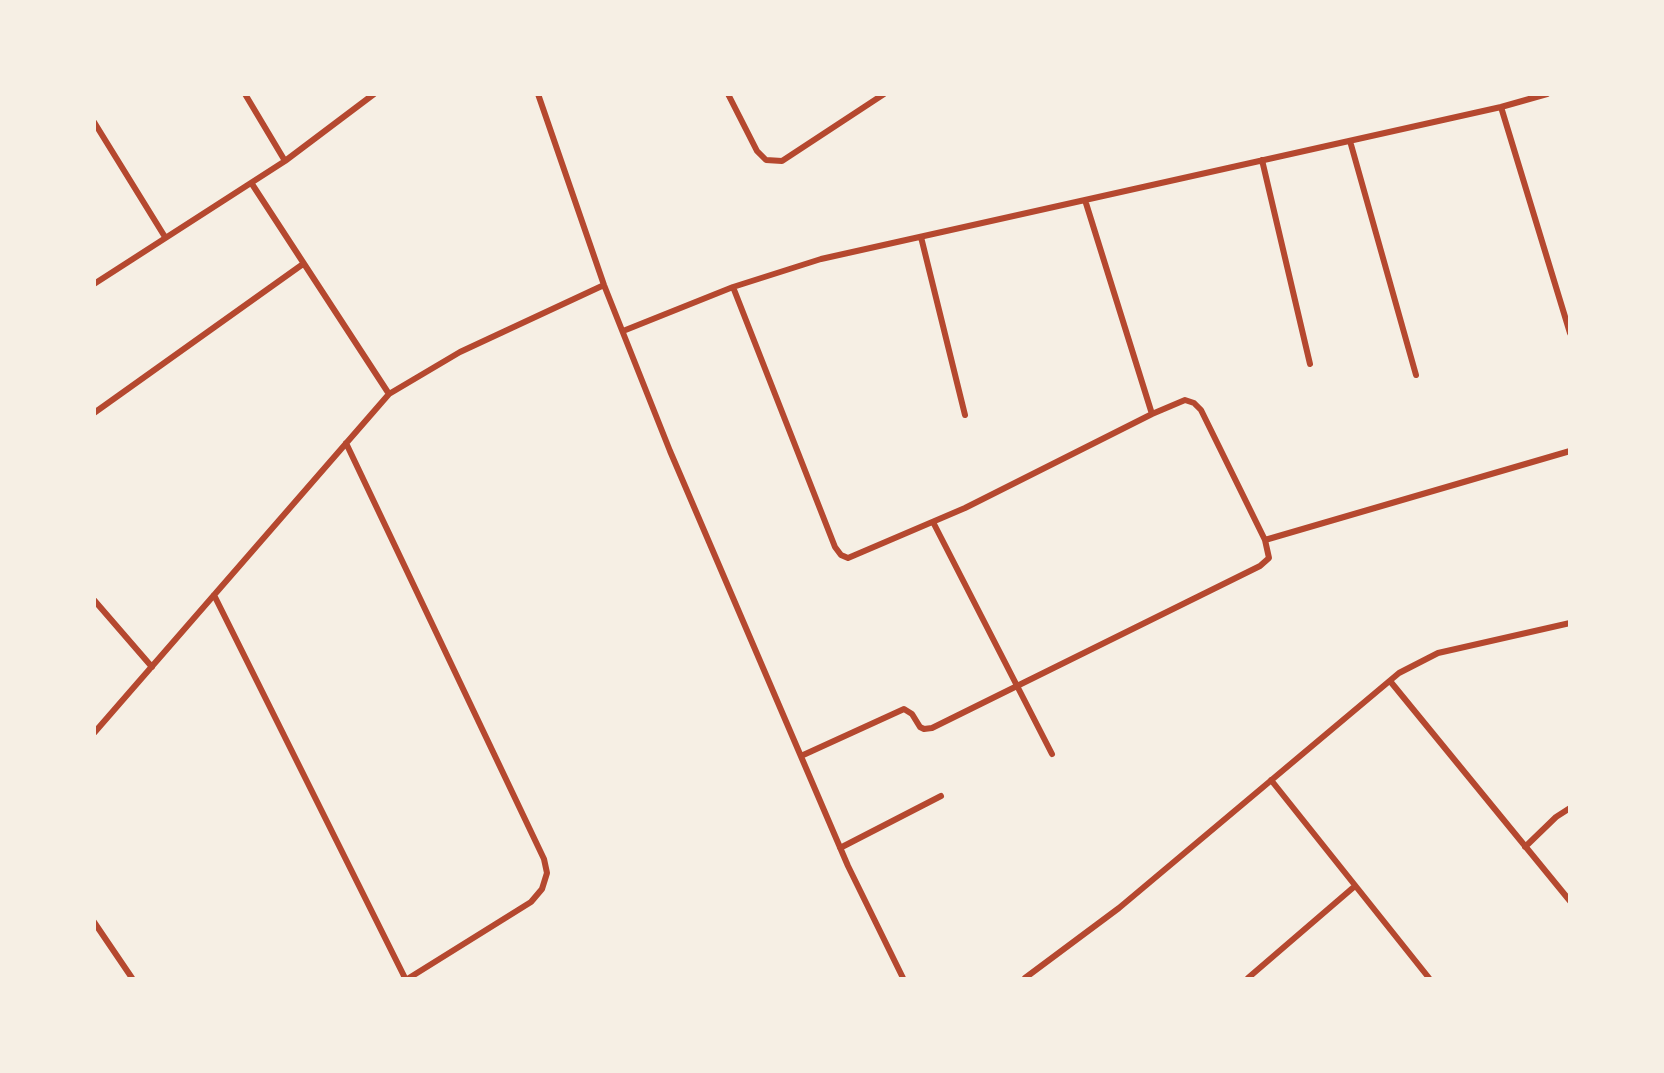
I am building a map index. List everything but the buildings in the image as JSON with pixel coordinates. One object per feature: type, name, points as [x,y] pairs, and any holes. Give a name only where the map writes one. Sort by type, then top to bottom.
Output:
[{"type":"street","points":[[245,94],[285,161]]},
{"type":"street","points":[[94,284],[252,184],[374,94]]},
{"type":"street","points":[[538,94],[604,285],[670,451],[840,848],[903,978]]},
{"type":"street","points":[[728,94],[757,151],[766,160],[782,161],[884,94]]},
{"type":"street","points":[[622,331],[733,287],[821,259],[1501,107],[1547,94]]},
{"type":"street","points":[[1501,107],[1569,333]]},
{"type":"street","points":[[94,122],[165,237]]},
{"type":"street","points":[[1350,141],[1416,375]]},
{"type":"street","points":[[1262,160],[1310,364]]},
{"type":"street","points":[[252,184],[388,394]]},
{"type":"street","points":[[1084,200],[1152,414]]},
{"type":"street","points":[[921,237],[965,415]]},
{"type":"street","points":[[94,413],[303,264]]},
{"type":"street","points":[[94,733],[388,394],[460,352],[604,285]]},
{"type":"street","points":[[733,287],[840,555],[848,558],[857,556],[933,522],[1185,400],[1194,403],[1202,410],[1265,540],[1269,558],[1260,566],[1018,687],[924,729],[908,710],[898,711],[801,756]]},
{"type":"street","points":[[214,595],[407,978],[531,902],[542,889],[547,873],[544,859],[346,443]]},
{"type":"street","points":[[1265,540],[1569,451]]},
{"type":"street","points":[[933,522],[1052,754]]},
{"type":"street","points":[[94,600],[152,667]]},
{"type":"street","points":[[1025,978],[1119,908],[1390,681],[1419,661],[1438,653],[1569,623]]},
{"type":"street","points":[[1390,681],[1569,901]]},
{"type":"street","points":[[1271,780],[1429,978]]},
{"type":"street","points":[[840,848],[941,796]]},
{"type":"street","points":[[1525,847],[1556,817],[1569,808]]},
{"type":"street","points":[[1248,978],[1355,886]]},
{"type":"street","points":[[94,922],[132,978]]}]
